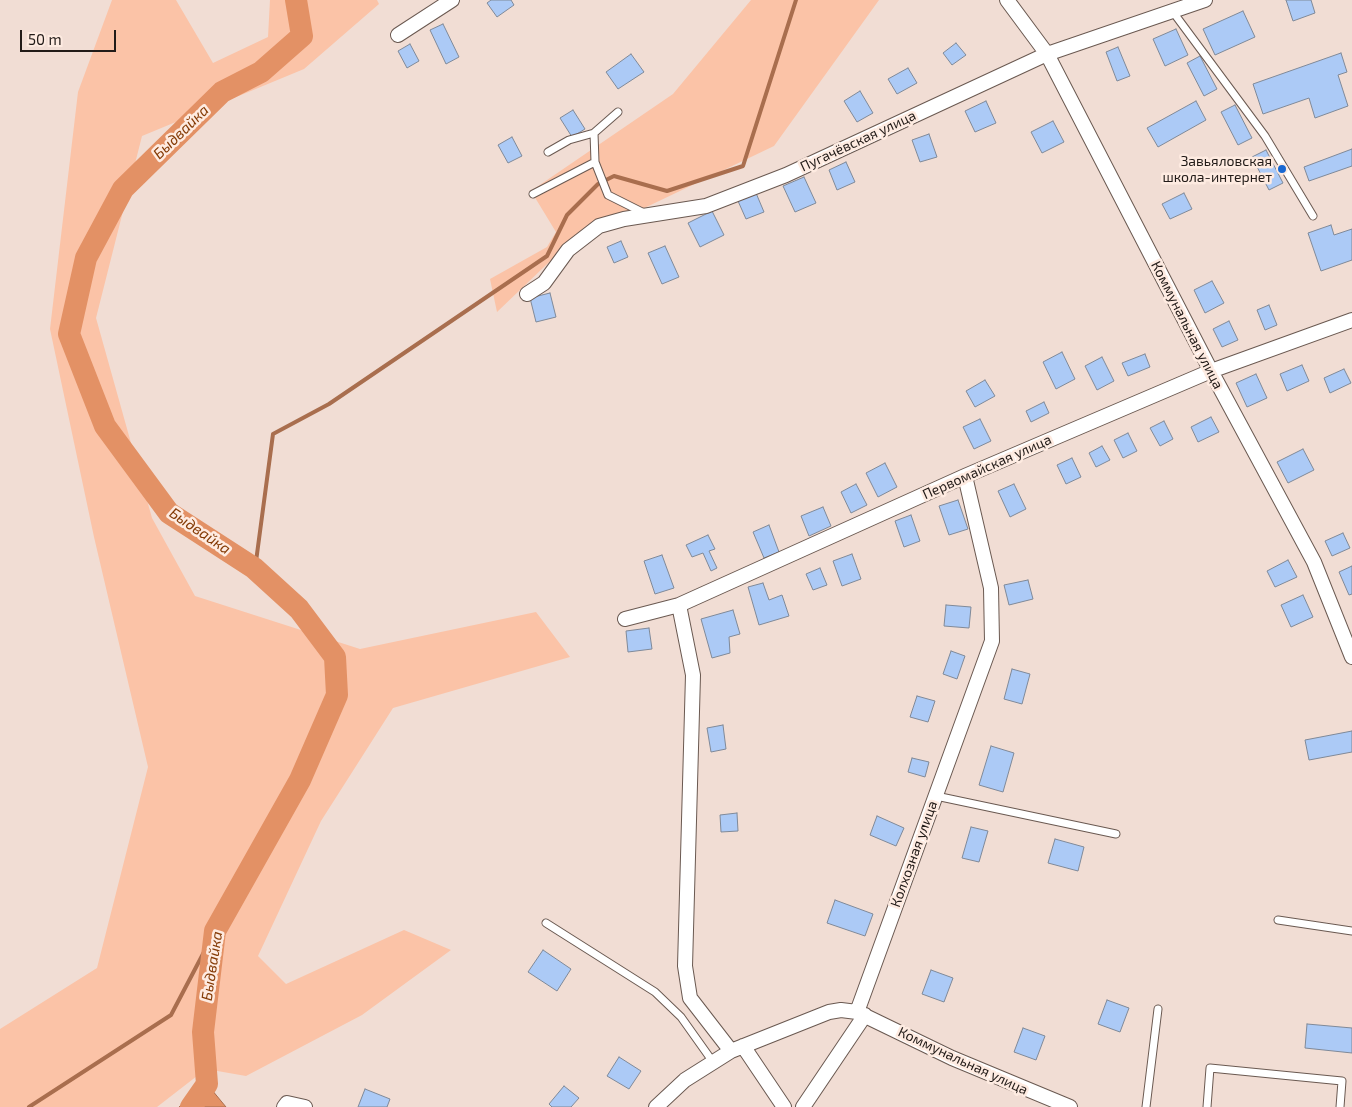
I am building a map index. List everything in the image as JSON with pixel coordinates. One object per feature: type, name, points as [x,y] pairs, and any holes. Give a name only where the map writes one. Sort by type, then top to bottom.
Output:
[{"type":"street","points":[[398,35],[452,0]]},
{"type":"street","name":"Коммунальная улица","points":[[1007,0],[1047,54],[1211,371],[1314,562],[1352,657]]},
{"type":"street","name":"Пугачёвская улица","points":[[527,294],[544,283],[568,250],[599,226],[624,218],[706,206],[786,175],[1047,54],[1205,0]]},
{"type":"street","name":"Первомайская улица","points":[[625,619],[679,605],[964,476],[1211,371],[1352,320]]},
{"type":"street","name":"Колхозная улица","points":[[803,1107],[861,1013],[992,641],[991,588],[964,476]]},
{"type":"street","points":[[679,605],[693,675],[685,966],[690,998],[737,1048],[784,1107]]},
{"type":"street","points":[[656,1107],[685,1080],[737,1048],[829,1012],[861,1013]]},
{"type":"street","name":"Коммунальная улица","points":[[861,1013],[952,1058],[1070,1107]]},
{"type":"street","points":[[284,1107],[288,1103],[304,1107]]},
{"type":"lane","points":[[1173,12],[1199,50],[1265,136],[1313,216]]},
{"type":"lane","points":[[548,152],[569,140],[594,133],[618,112]]},
{"type":"lane","points":[[594,133],[595,162],[608,195],[648,215]]},
{"type":"lane","points":[[533,194],[595,162]]},
{"type":"lane","points":[[936,796],[1116,834]]},
{"type":"lane","points":[[1278,920],[1352,931]]},
{"type":"lane","points":[[546,923],[655,992],[682,1018],[713,1062]]},
{"type":"lane","points":[[1146,1107],[1158,1009]]},
{"type":"lane","points":[[1207,1107],[1210,1068],[1342,1081],[1340,1107]]},
{"type":"shaded area","points":[[112,0],[176,0],[213,63],[268,37],[270,0],[377,0],[379,4],[304,69],[142,136],[96,318],[152,518],[195,596],[360,649],[536,612],[570,657],[393,708],[321,821],[258,956],[286,984],[404,930],[451,950],[362,1015],[246,1076],[206,1069],[157,1107],[0,1107],[0,1029],[97,968],[148,767],[94,537],[50,329],[78,92]]},
{"type":"shaded area","points":[[751,0],[879,0],[774,146],[567,245],[497,312],[490,279],[547,247],[556,232],[531,191],[673,94]]},
{"type":"shaded area","points":[[207,1084],[226,1107],[179,1107]]},
{"type":"building","points":[[491,0],[511,0],[514,5],[497,17],[487,3]]},
{"type":"building","points":[[1286,0],[1311,0],[1315,13],[1293,21]]},
{"type":"building","points":[[1243,11],[1255,37],[1215,55],[1203,29]]},
{"type":"building","points":[[443,24],[459,57],[446,64],[430,30]]},
{"type":"building","points":[[1176,29],[1188,55],[1165,66],[1153,39]]},
{"type":"building","points":[[956,43],[966,55],[952,65],[943,53]]},
{"type":"building","points":[[410,44],[419,61],[407,68],[398,51]]},
{"type":"building","points":[[1118,47],[1130,76],[1117,81],[1106,52]]},
{"type":"building","points":[[1341,53],[1347,72],[1338,75],[1348,106],[1315,118],[1309,98],[1263,114],[1253,84]]},
{"type":"building","points":[[631,54],[644,72],[618,89],[606,72]]},
{"type":"building","points":[[1200,56],[1217,89],[1204,96],[1187,63]]},
{"type":"building","points":[[908,68],[917,83],[897,94],[888,79]]},
{"type":"building","points":[[860,91],[873,113],[857,122],[844,101]]},
{"type":"building","points":[[986,101],[996,123],[975,132],[965,111]]},
{"type":"building","points":[[1196,101],[1206,120],[1158,147],[1147,128]]},
{"type":"building","points":[[1235,105],[1252,138],[1238,145],[1221,112]]},
{"type":"building","points":[[573,110],[585,129],[572,137],[560,118]]},
{"type":"building","points":[[1053,121],[1064,142],[1042,153],[1031,132]]},
{"type":"building","points":[[929,134],[937,157],[920,162],[912,140]]},
{"type":"building","points":[[512,137],[522,156],[508,163],[498,145]]},
{"type":"building","points":[[1352,149],[1352,166],[1309,181],[1304,167]]},
{"type":"building","points":[[1266,150],[1283,183],[1269,190],[1252,157]]},
{"type":"building","points":[[846,162],[855,182],[837,190],[829,170]]},
{"type":"building","points":[[804,177],[816,203],[795,212],[783,186]]},
{"type":"building","points":[[756,193],[764,212],[746,219],[738,201]]},
{"type":"building","points":[[1184,193],[1192,209],[1170,219],[1162,204]]},
{"type":"building","points":[[712,211],[724,235],[700,247],[688,223]]},
{"type":"building","points":[[1331,225],[1334,235],[1352,229],[1352,260],[1321,271],[1308,233]]},
{"type":"building","points":[[621,241],[628,257],[614,263],[607,247]]},
{"type":"building","points":[[665,246],[679,277],[662,284],[648,253]]},
{"type":"building","points":[[1212,281],[1224,303],[1205,313],[1194,290]]},
{"type":"building","points":[[550,293],[556,317],[536,322],[530,298]]},
{"type":"building","points":[[1269,305],[1277,325],[1265,330],[1257,310]]},
{"type":"building","points":[[1229,321],[1238,340],[1222,347],[1213,329]]},
{"type":"building","points":[[1062,352],[1075,379],[1056,389],[1043,362]]},
{"type":"building","points":[[1145,354],[1150,367],[1128,376],[1122,363]]},
{"type":"building","points":[[1102,357],[1114,381],[1097,390],[1085,366]]},
{"type":"building","points":[[1302,365],[1309,381],[1287,391],[1280,374]]},
{"type":"building","points":[[1344,369],[1351,383],[1330,393],[1324,378]]},
{"type":"building","points":[[1256,374],[1267,398],[1247,407],[1236,383]]},
{"type":"building","points":[[985,380],[995,396],[975,407],[966,391]]},
{"type":"building","points":[[1044,402],[1049,413],[1031,422],[1026,411]]},
{"type":"building","points":[[1211,417],[1219,432],[1198,442],[1191,427]]},
{"type":"building","points":[[980,419],[991,441],[974,449],[963,427]]},
{"type":"building","points":[[1164,421],[1173,439],[1160,446],[1150,428]]},
{"type":"building","points":[[1128,433],[1137,451],[1123,458],[1114,440]]},
{"type":"building","points":[[1102,446],[1110,460],[1096,467],[1089,453]]},
{"type":"building","points":[[1303,449],[1314,470],[1288,483],[1277,462]]},
{"type":"building","points":[[1072,458],[1081,477],[1066,484],[1057,465]]},
{"type":"building","points":[[885,463],[897,487],[878,497],[866,473]]},
{"type":"building","points":[[856,484],[867,505],[851,513],[841,492]]},
{"type":"building","points":[[1014,484],[1026,509],[1010,517],[998,491]]},
{"type":"building","points":[[958,500],[968,529],[949,535],[939,506]]},
{"type":"building","points":[[823,507],[831,526],[809,536],[801,516]]},
{"type":"building","points":[[911,515],[920,541],[904,547],[895,521]]},
{"type":"building","points":[[769,525],[779,552],[764,558],[753,532]]},
{"type":"building","points":[[1343,533],[1350,548],[1332,556],[1325,541]]},
{"type":"building","points":[[708,535],[715,549],[709,551],[717,568],[711,571],[703,553],[692,557],[686,545]]},
{"type":"building","points":[[852,554],[861,579],[842,586],[833,561]]},
{"type":"building","points":[[662,555],[674,588],[655,594],[644,561]]},
{"type":"building","points":[[1288,560],[1297,577],[1275,587],[1267,571]]},
{"type":"building","points":[[1352,566],[1352,594],[1349,595],[1339,572]]},
{"type":"building","points":[[820,568],[827,585],[813,590],[806,574]]},
{"type":"building","points":[[1028,580],[1033,599],[1009,605],[1004,585]]},
{"type":"building","points":[[763,583],[769,600],[782,595],[789,616],[759,625],[748,587]]},
{"type":"building","points":[[1303,595],[1313,617],[1291,627],[1281,605]]},
{"type":"building","points":[[946,605],[971,607],[969,628],[944,626]]},
{"type":"building","points":[[733,610],[740,634],[729,637],[730,653],[712,658],[701,619]]},
{"type":"building","points":[[649,628],[652,649],[628,652],[626,631]]},
{"type":"building","points":[[951,651],[965,656],[957,679],[943,674]]},
{"type":"building","points":[[1012,669],[1030,674],[1022,704],[1004,699]]},
{"type":"building","points":[[917,696],[935,701],[928,722],[910,717]]},
{"type":"building","points":[[723,725],[726,749],[711,752],[707,728]]},
{"type":"building","points":[[1352,731],[1352,752],[1309,760],[1305,740]]},
{"type":"building","points":[[991,746],[1014,753],[1003,792],[979,785]]},
{"type":"building","points":[[912,758],[929,762],[925,777],[908,772]]},
{"type":"building","points":[[737,813],[738,831],[721,832],[720,815]]},
{"type":"building","points":[[877,816],[904,828],[896,846],[870,835]]},
{"type":"building","points":[[971,827],[988,831],[979,862],[962,858]]},
{"type":"building","points":[[1055,839],[1084,847],[1078,871],[1048,863]]},
{"type":"building","points":[[835,900],[873,914],[865,936],[827,923]]},
{"type":"building","points":[[543,950],[571,969],[557,991],[528,972]]},
{"type":"building","points":[[931,970],[953,978],[944,1002],[922,994]]},
{"type":"building","points":[[1107,1000],[1129,1008],[1120,1032],[1098,1024]]},
{"type":"building","points":[[1307,1024],[1352,1028],[1352,1053],[1305,1048]]},
{"type":"building","points":[[1023,1028],[1045,1036],[1036,1060],[1014,1052]]},
{"type":"building","points":[[619,1057],[641,1071],[629,1089],[607,1076]]},
{"type":"building","points":[[564,1086],[579,1098],[571,1107],[552,1107],[549,1104]]},
{"type":"building","points":[[365,1089],[390,1099],[387,1107],[358,1107]]},
{"type":"waterway","name":"Быдвайка","points":[[191,1107],[207,1084],[203,1032],[215,931],[300,780],[337,695],[335,657],[299,609],[254,568],[169,513],[105,426],[69,334],[86,258],[123,189],[222,92],[261,72],[302,36],[296,0]]},
{"type":"waterway","points":[[255,569],[273,434],[329,404],[547,256],[567,215],[598,184],[614,176],[667,191],[743,166],[796,0]]},
{"type":"waterway","points":[[29,1107],[171,1015],[215,931]]},
{"type":"place","name":"Завьяловская школа-интернет","points":[[1282,169]]}]
